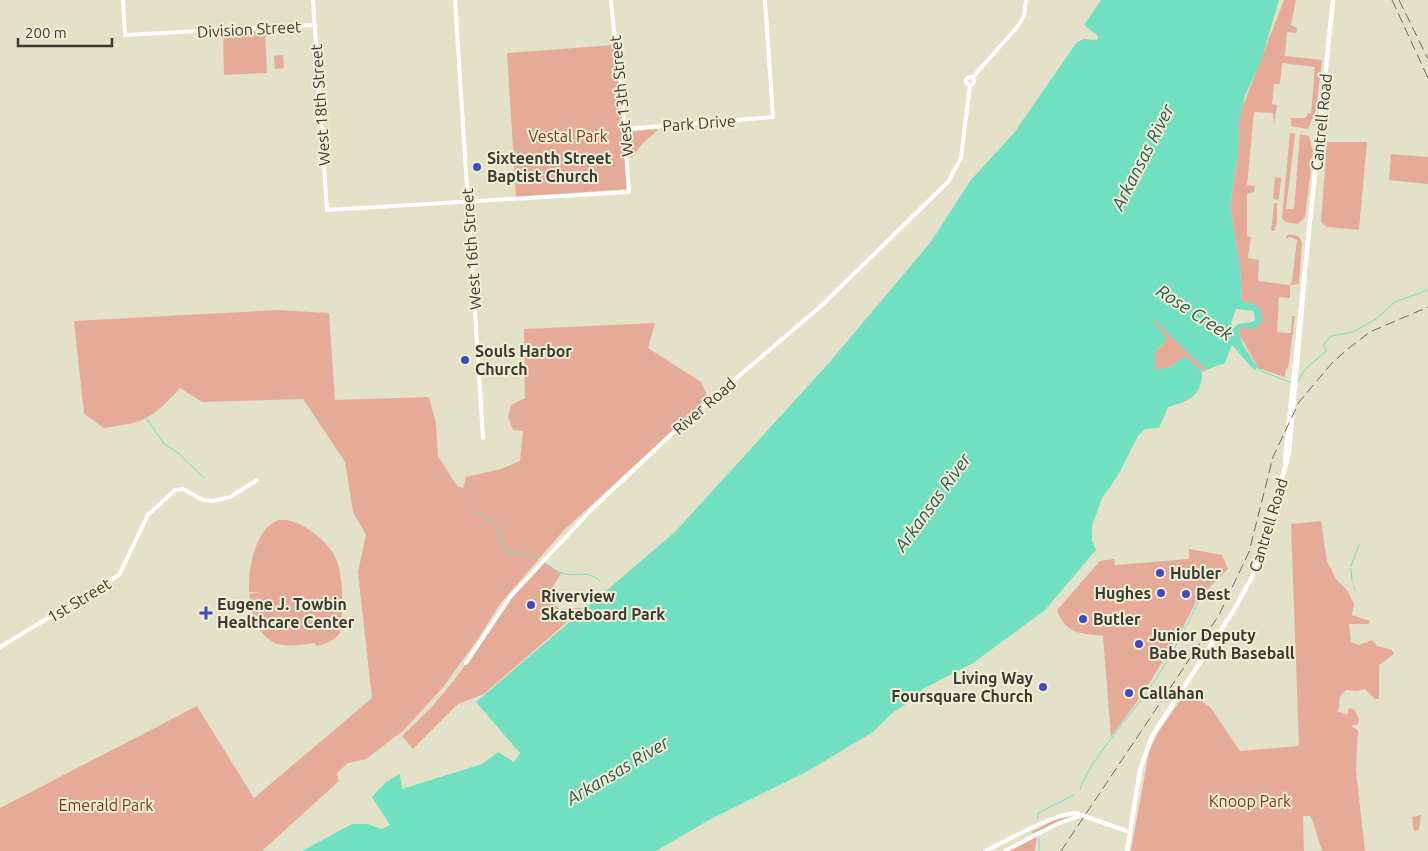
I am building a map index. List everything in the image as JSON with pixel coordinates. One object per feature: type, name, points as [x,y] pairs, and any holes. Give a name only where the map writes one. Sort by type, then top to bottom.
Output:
[{"type":"main road","name":"Cantrell Road","points":[[1127,851],[1140,770],[1148,746],[1163,717],[1228,620],[1251,579],[1262,554],[1285,467],[1333,0]]},
{"type":"street","name":"Division Street","points":[[123,0],[125,35],[314,25]]},
{"type":"street","name":"West 18th Street","points":[[313,0],[327,210],[468,202]]},
{"type":"street","name":"West 16th Street","points":[[456,0],[483,438]]},
{"type":"street","name":"West 13th Street","points":[[468,202],[629,192],[620,59],[614,31],[612,0]]},
{"type":"street","name":"Park Drive","points":[[625,129],[773,118],[765,0]]},
{"type":"street","name":"River Road","points":[[466,663],[510,596],[579,522],[679,427],[821,306],[944,186],[958,164],[962,150],[970,85],[974,82],[972,78],[1018,26],[1024,16],[1026,0]]},
{"type":"street","name":"1st Street","points":[[0,647],[119,575],[148,515],[175,490],[183,489],[203,500],[213,501],[230,497],[257,480]]},
{"type":"street","points":[[985,851],[1059,816],[1075,813],[1079,816],[1130,832]]},
{"type":"street","points":[[1005,851],[1057,824],[1079,816]]},
{"type":"green space","points":[[1284,0],[1296,0],[1291,25],[1297,28],[1296,33],[1287,32],[1285,56],[1322,60],[1316,110],[1308,129],[1291,126],[1291,118],[1306,118],[1308,113],[1311,114],[1315,67],[1282,63],[1280,84],[1274,84],[1272,104],[1277,105],[1274,124],[1273,113],[1254,112],[1247,185],[1255,186],[1254,192],[1247,194],[1247,236],[1251,237],[1248,258],[1259,260],[1258,281],[1290,285],[1290,298],[1279,297],[1277,332],[1291,333],[1292,316],[1295,316],[1288,369],[1286,368],[1285,377],[1258,368],[1239,334],[1241,326],[1247,328],[1262,322],[1251,303],[1242,302],[1240,268],[1230,206],[1242,108]]},
{"type":"green space","points":[[265,31],[267,73],[224,75],[223,33]]},
{"type":"green space","name":"Vestal Park","points":[[614,45],[618,61],[627,189],[516,197],[507,53]]},
{"type":"green space","points":[[283,55],[284,68],[275,69],[274,56]]},
{"type":"green space","points":[[657,129],[632,157],[629,157],[628,132]]},
{"type":"green space","points":[[1290,133],[1295,134],[1286,209],[1294,209],[1300,134],[1309,136],[1313,151],[1305,217],[1298,224],[1285,222],[1282,218]]},
{"type":"green space","points":[[1327,142],[1367,142],[1359,230],[1327,227],[1321,222]]},
{"type":"green space","points":[[1391,154],[1428,157],[1428,184],[1389,180]]},
{"type":"green space","points":[[1275,177],[1281,178],[1279,199],[1276,200],[1273,198]]},
{"type":"green space","points":[[1274,203],[1277,203],[1277,223],[1274,231],[1271,231]]},
{"type":"green space","points":[[1289,234],[1298,236],[1302,242],[1299,284],[1290,285],[1297,240],[1290,237],[1286,239],[1286,236]]},
{"type":"green space","name":"Emerald Park","points":[[278,310],[329,313],[335,400],[429,397],[436,424],[438,456],[457,486],[463,488],[466,477],[501,469],[520,461],[523,431],[513,430],[508,417],[511,405],[525,398],[524,329],[655,323],[648,348],[701,382],[708,398],[564,530],[500,604],[480,636],[444,686],[404,730],[366,759],[348,763],[337,773],[339,781],[262,851],[0,851],[0,808],[197,706],[254,798],[372,698],[358,572],[366,535],[353,512],[345,462],[303,399],[202,402],[180,388],[154,413],[147,418],[130,424],[104,428],[84,414],[74,321]]},
{"type":"green space","points":[[1147,313],[1206,370],[1202,372],[1185,356],[1170,367],[1155,370],[1155,352],[1163,344]]},
{"type":"green space","points":[[278,520],[287,520],[305,527],[323,540],[335,556],[341,581],[342,616],[340,633],[325,644],[316,646],[315,643],[278,644],[266,637],[252,622],[254,621],[249,594],[260,592],[249,592],[252,561],[258,541],[270,525]]},
{"type":"green space","name":"Knoop Park","points":[[1321,521],[1327,561],[1336,579],[1347,590],[1354,604],[1352,615],[1370,621],[1368,624],[1349,624],[1351,642],[1359,645],[1372,640],[1377,646],[1392,650],[1394,654],[1379,665],[1379,699],[1375,699],[1365,689],[1357,691],[1346,690],[1340,696],[1339,709],[1337,711],[1347,715],[1349,708],[1354,709],[1359,719],[1358,724],[1351,726],[1358,730],[1356,770],[1365,851],[1322,851],[1312,819],[1310,816],[1303,816],[1304,851],[1131,851],[1149,752],[1159,731],[1187,691],[1211,708],[1240,751],[1299,746],[1291,524]]},
{"type":"green space","name":"Junior Deputy Babe Ruth Baseball","points":[[1189,549],[1222,555],[1228,569],[1197,600],[1180,633],[1142,695],[1111,737],[1103,636],[1075,631],[1065,624],[1057,610],[1100,561],[1114,559],[1115,565],[1189,559]]},
{"type":"green space","points":[[544,562],[561,574],[551,591],[552,599],[559,609],[583,608],[484,694],[458,704],[413,749],[402,736],[430,709],[451,684],[479,647],[508,602]]},
{"type":"green space","points":[[1421,815],[1419,829],[1414,832],[1412,817]]},
{"type":"green space","points":[[1074,816],[1033,833],[1031,832],[1057,819]]},
{"type":"green space","points":[[1037,836],[1035,851],[1009,851]]},
{"type":"water","name":"Arkansas River","points":[[1101,0],[1279,0],[1261,61],[1245,96],[1239,121],[1238,153],[1230,206],[1240,267],[1242,302],[1251,303],[1260,308],[1262,322],[1255,329],[1241,327],[1239,334],[1243,345],[1257,367],[1255,371],[1232,345],[1225,363],[1206,370],[1149,315],[1167,339],[1155,352],[1155,370],[1170,367],[1185,356],[1202,372],[1200,387],[1188,400],[1168,407],[1159,428],[1145,429],[1138,436],[1117,477],[1102,498],[1092,526],[1092,541],[1096,550],[1045,610],[973,663],[923,689],[916,697],[891,714],[873,732],[808,771],[709,820],[656,851],[302,851],[352,824],[368,824],[381,829],[390,825],[372,797],[386,782],[400,774],[402,789],[482,764],[498,752],[514,762],[520,753],[476,702],[675,532],[828,364],[930,243],[971,180],[1014,133],[1077,42],[1084,39],[1097,40],[1098,36],[1084,25]],"holes":[[[1236,309],[1254,311],[1255,320],[1238,324],[1234,328],[1231,323]]]},
{"type":"waterway","name":"Rose Creek","points":[[1296,382],[1306,368],[1326,351],[1324,344],[1331,336],[1353,332],[1376,319],[1395,302],[1428,290]]},
{"type":"waterway","name":"Rose Creek","points":[[1256,366],[1261,371],[1292,383]]},
{"type":"waterway","points":[[145,416],[164,444],[178,453],[203,477]]},
{"type":"waterway","points":[[473,511],[489,520],[497,528],[500,545],[504,549],[538,559]]},
{"type":"waterway","points":[[1351,566],[1359,545]]},
{"type":"waterway","points":[[1080,790],[1100,753],[1159,674],[1207,585],[1208,571],[1193,554]]},
{"type":"waterway","points":[[546,564],[565,574],[587,574],[600,581]]},
{"type":"waterway","points":[[1351,569],[1352,580]]},
{"type":"waterway","points":[[1354,586],[1355,591]]},
{"type":"waterway","points":[[1038,819],[1038,813],[1074,795]]},
{"type":"waterway","points":[[1039,838],[1039,851]]},
{"type":"railway","points":[[1392,0],[1428,78]]},
{"type":"railway","points":[[1399,0],[1428,59]]},
{"type":"railway","points":[[1061,851],[1219,615],[1249,552],[1273,457],[1299,402],[1332,363],[1370,332],[1428,307]]},
{"type":"place","name":"Sixteenth Street Baptist Church","points":[[477,167]]},
{"type":"place","name":"Souls Harbor Church","points":[[465,360]]},
{"type":"place","name":"Hubler","points":[[1160,573]]},
{"type":"place","name":"Hughes","points":[[1161,593]]},
{"type":"place","name":"Best","points":[[1186,594]]},
{"type":"place","name":"Riverview Skateboard Park","points":[[531,605]]},
{"type":"place","name":"Eugene J. Towbin Healthcare Center","points":[[206,613]]},
{"type":"place","name":"Butler","points":[[1083,619]]},
{"type":"place","name":"Junior Deputy Babe Ruth Baseball","points":[[1139,644]]},
{"type":"place","name":"Living Way Foursquare Church","points":[[1043,687]]},
{"type":"place","name":"Callahan","points":[[1129,693]]}]
